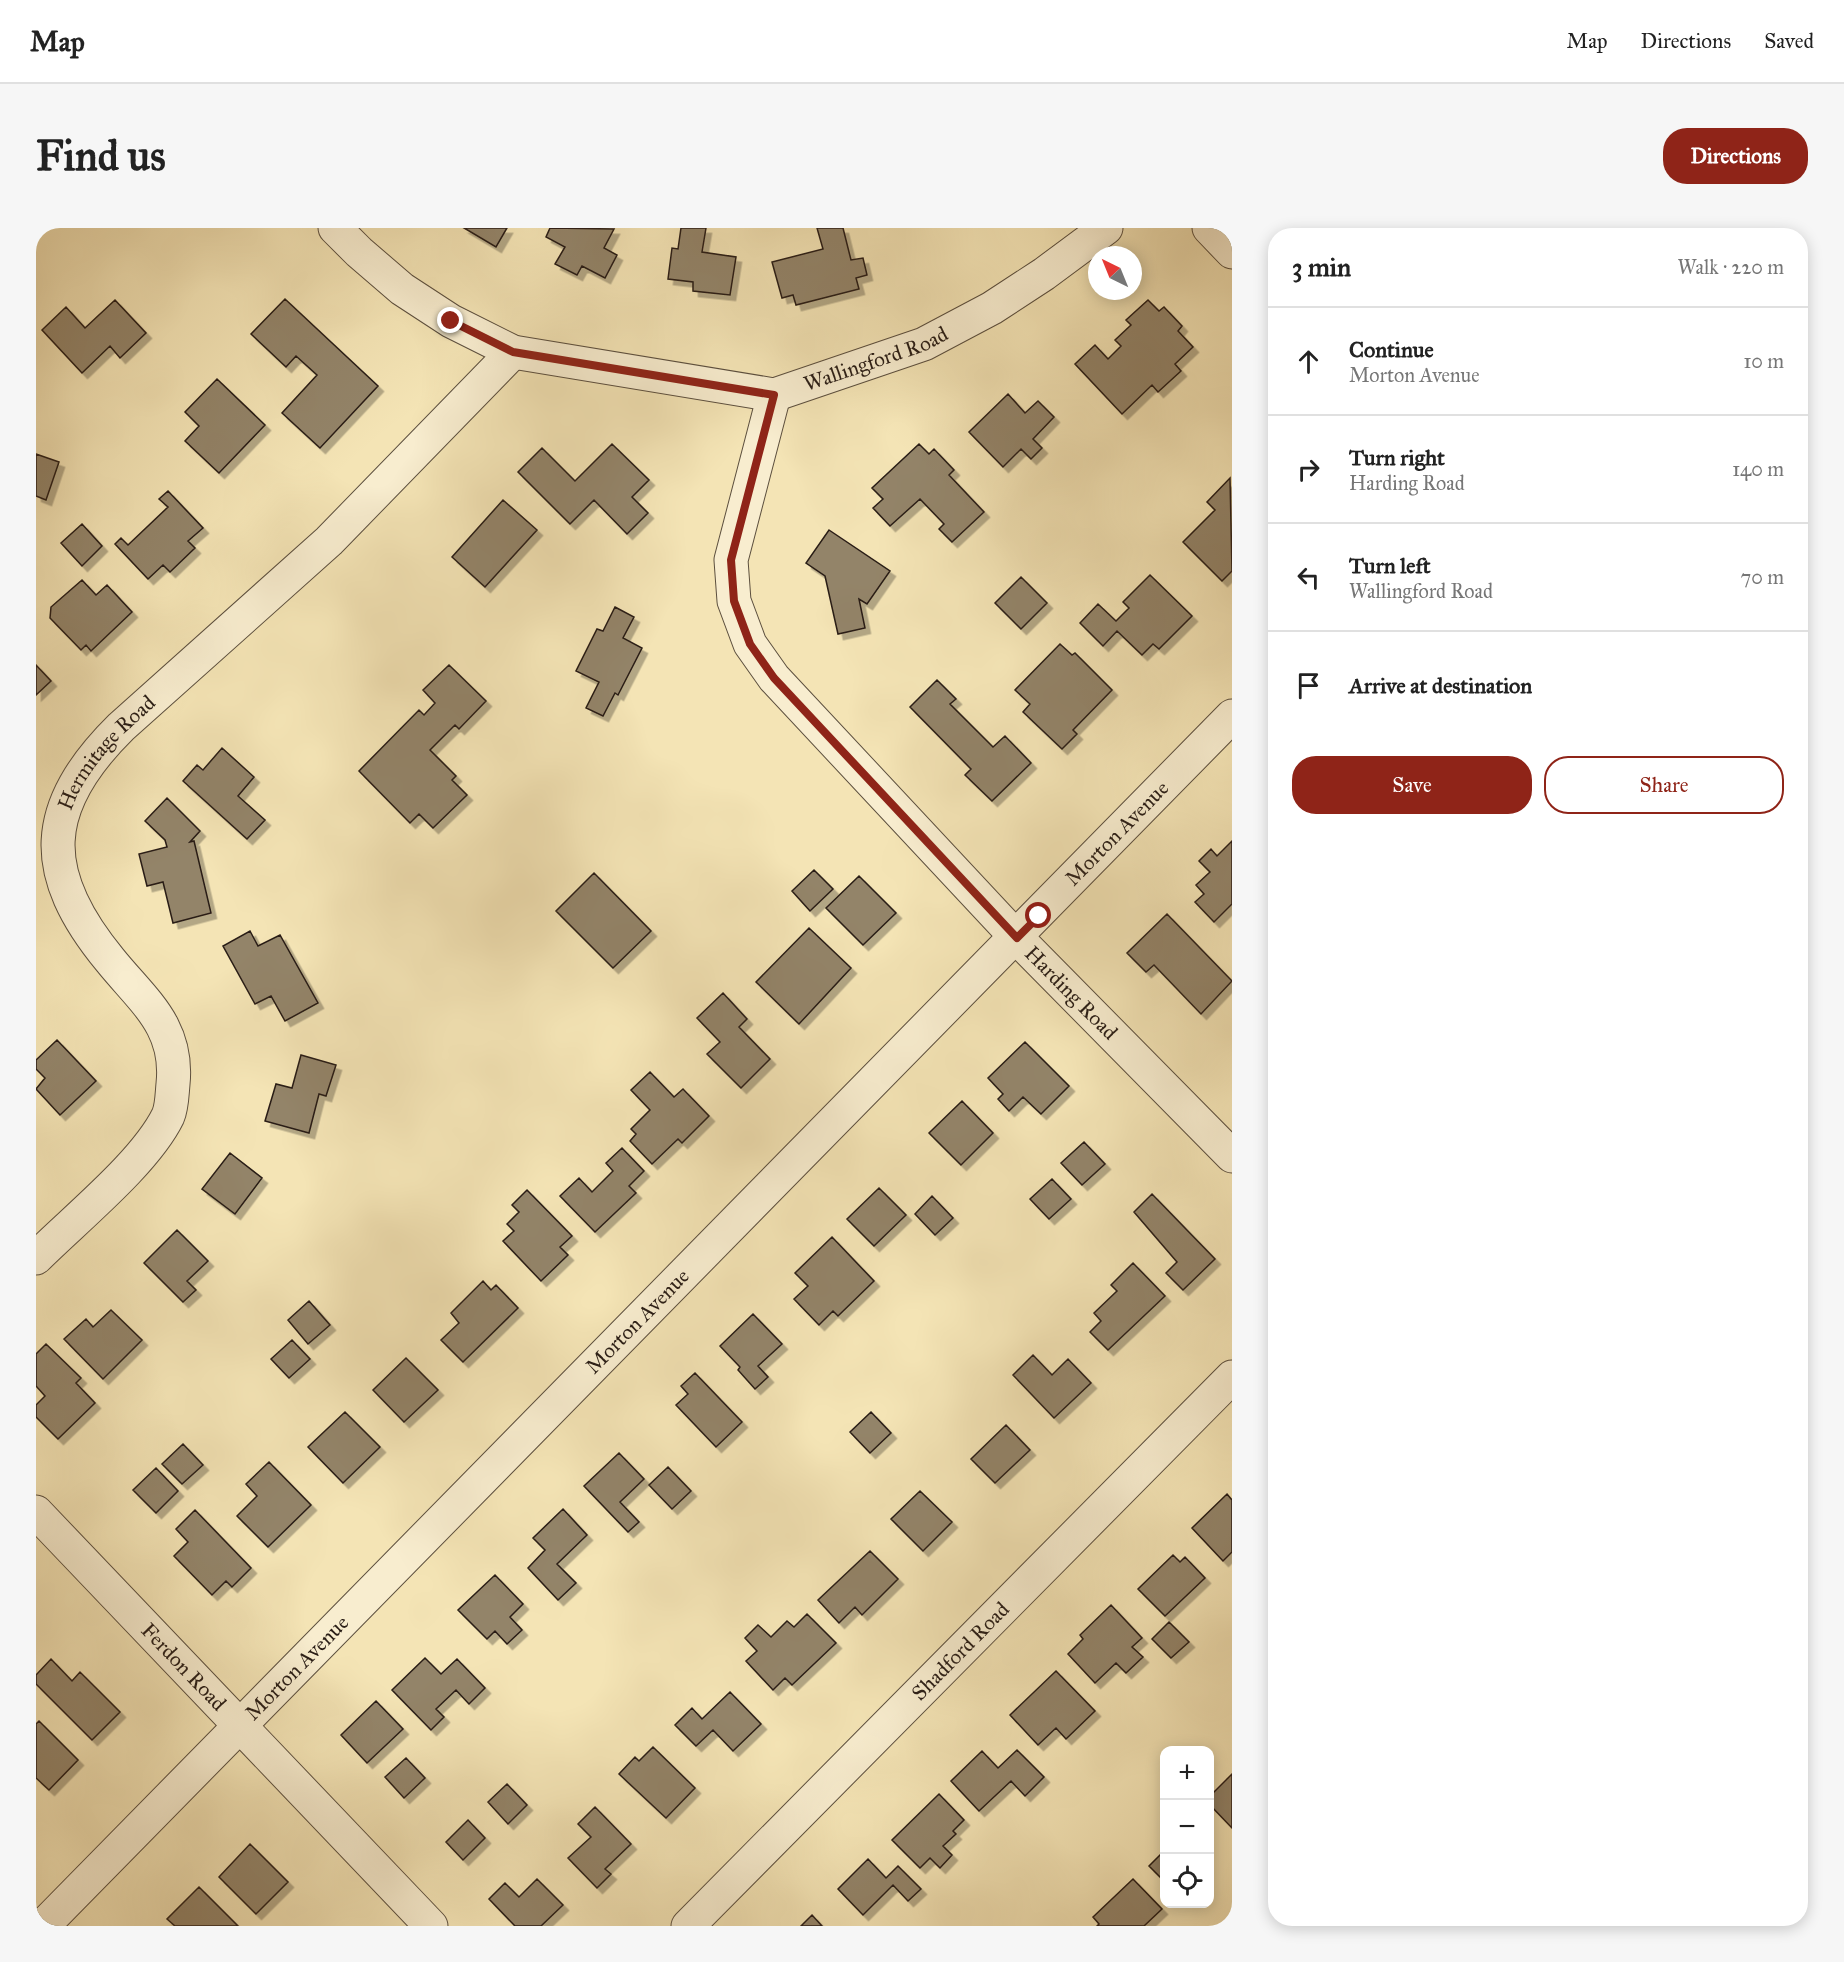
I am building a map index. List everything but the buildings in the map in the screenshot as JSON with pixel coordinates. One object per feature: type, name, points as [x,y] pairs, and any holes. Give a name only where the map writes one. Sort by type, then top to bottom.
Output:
[{"type":"street","name":"Wallingford Road","points":[[335,228],[402,289],[451,321],[513,352],[774,395],[924,344],[1000,302],[1044,274],[1106,228]]},
{"type":"street","points":[[1209,228],[1232,252]]},
{"type":"street","name":"Hermitage Road","points":[[36,1258],[147,1149],[169,1114],[174,1072],[167,1031],[139,993],[109,960],[81,920],[46,847],[78,781],[97,751],[329,541],[513,352]]},
{"type":"street","name":"Harding Road","points":[[774,395],[731,560],[734,601],[750,644],[774,678],[1017,938],[1232,1156]]},
{"type":"street","name":"Morton Avenue","points":[[43,1926],[1017,938],[1232,716]]},
{"type":"street","name":"Shadford Road","points":[[688,1926],[1232,1377]]},
{"type":"street","name":"Ferdon Road","points":[[36,1512],[431,1926]]},
{"type":"route","points":[[451,321],[513,352],[774,395],[731,560],[734,601],[750,644],[774,678],[1017,938],[1039,916]]}]
